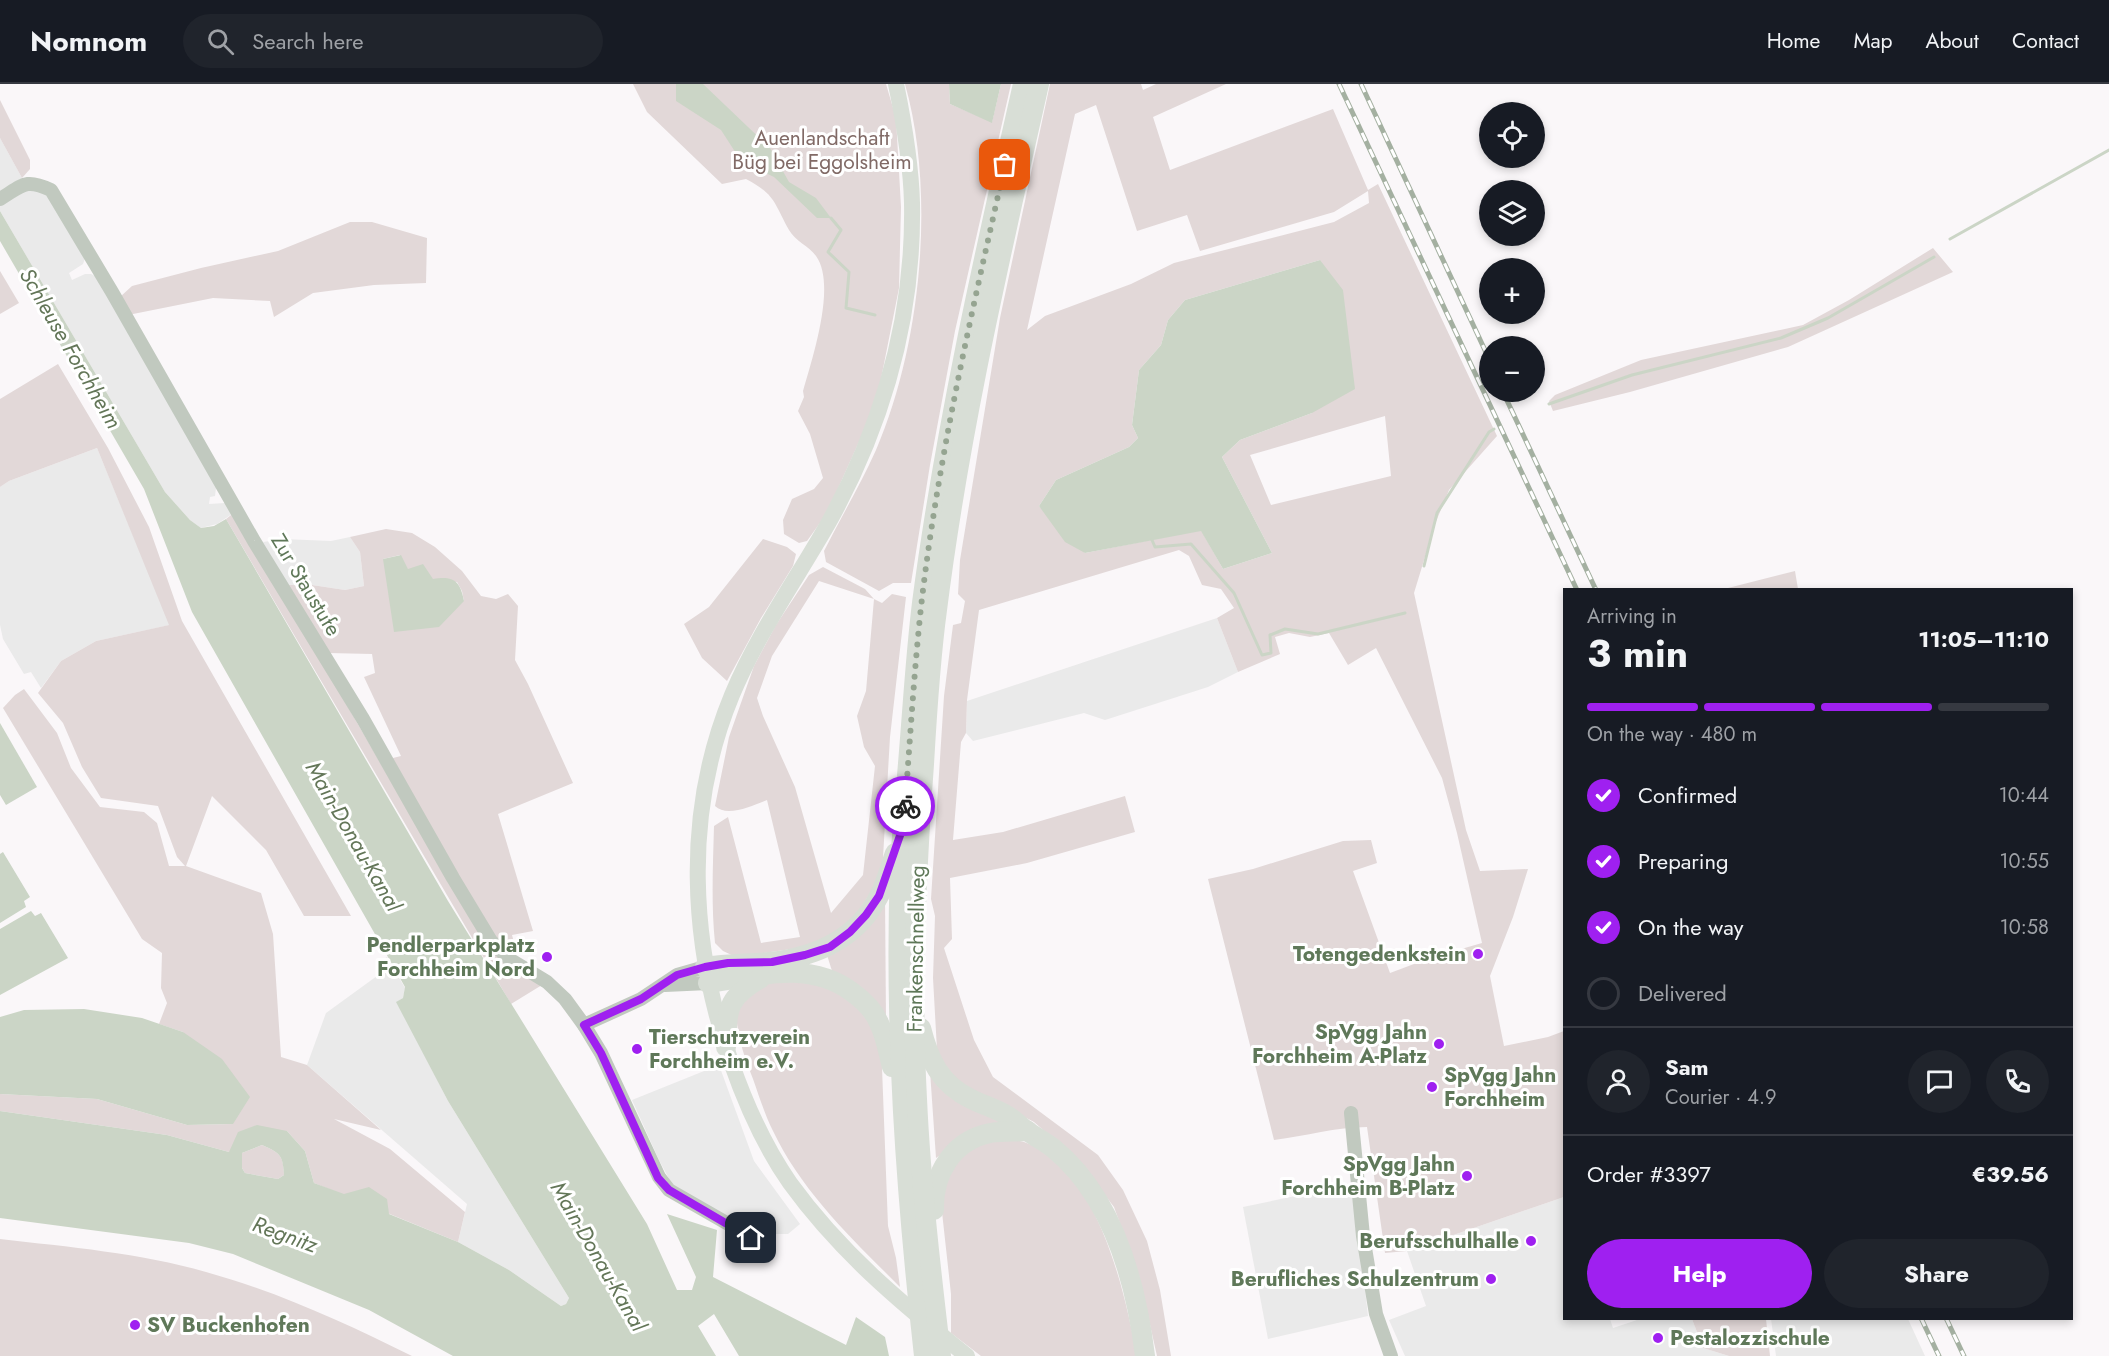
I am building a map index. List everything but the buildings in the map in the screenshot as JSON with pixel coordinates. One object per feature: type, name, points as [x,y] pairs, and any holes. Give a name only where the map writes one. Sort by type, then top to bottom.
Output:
[{"type":"highway","name":"Frankenschnellweg","points":[[924,1356],[901,1109],[898,997],[900,865],[921,606],[941,472],[956,390],[1023,84]]},
{"type":"highway","name":"Frankenschnellweg","points":[[941,1356],[927,1233],[917,1101],[914,996],[916,872],[936,611],[966,428],[1039,84]]},
{"type":"highway","points":[[707,975],[728,963],[772,962],[805,955],[830,947],[850,932],[879,896],[904,824]]},
{"type":"highway","points":[[707,975],[769,974],[795,971],[828,978],[843,986],[870,1008],[879,1021],[901,1109]]},
{"type":"highway","points":[[726,1047],[728,1014],[732,1000],[742,989],[769,974]]},
{"type":"highway","points":[[914,996],[929,1054],[946,1084],[968,1098],[1008,1116],[1061,1156],[1084,1181],[1102,1209],[1116,1240],[1130,1281],[1144,1356]]},
{"type":"highway","points":[[927,1233],[934,1215],[933,1201],[938,1180],[945,1163],[952,1154],[961,1146],[982,1136],[992,1133],[1028,1131]]},
{"type":"main road","points":[[896,84],[909,164],[912,204],[907,289],[900,334],[889,380],[863,453],[828,524],[749,655],[730,699],[717,737],[707,783],[697,870],[697,906],[707,975],[726,1047],[742,1093],[760,1132],[789,1182],[849,1254],[901,1303],[965,1355]]},
{"type":"street","name":"Zur Staustufe","points":[[1,199],[25,183],[35,182],[51,190],[254,541],[363,719],[491,941],[509,958],[547,982],[565,999],[584,1025],[601,1053],[658,1178],[669,1190],[751,1238]]},
{"type":"street","points":[[584,1025],[641,999],[665,985],[707,975]]},
{"type":"street","points":[[1351,1113],[1365,1247],[1376,1314],[1391,1356]]},
{"type":"shaded area","points":[[0,138],[22,178],[0,191]]},
{"type":"shaded area","points":[[30,187],[47,192],[85,258],[83,264],[69,273],[72,280],[85,274],[97,277],[217,480],[215,496],[210,497],[209,504],[225,503],[235,512],[217,524],[201,528],[190,520],[165,492],[0,211],[0,202]]},
{"type":"shaded area","points":[[97,448],[170,625],[96,641],[61,661],[41,688],[31,672],[24,674],[3,639],[0,625],[0,487],[9,481]]},
{"type":"shaded area","points":[[350,537],[360,552],[364,586],[345,590],[312,585],[288,585],[263,542],[283,539],[331,541]]},
{"type":"shaded area","points":[[1217,618],[1238,672],[1208,687],[1105,720],[1084,713],[973,741],[966,733],[967,701]]},
{"type":"shaded area","points":[[387,957],[405,988],[403,998],[397,1002],[448,1101],[569,1298],[566,1304],[561,1306],[509,1270],[458,1242],[467,1204],[307,1065],[326,1013],[377,976],[381,961]]},
{"type":"shaded area","points":[[719,1065],[754,1161],[800,1224],[788,1234],[752,1234],[675,1190],[632,1100]]},
{"type":"shaded area","points":[[1353,1184],[1368,1316],[1268,1339],[1243,1207]]},
{"type":"shaded area","name":"Berufliches Schulzentrum","points":[[1563,1197],[1563,1320],[1610,1320],[1613,1328],[1637,1320],[1692,1320],[1703,1348],[1729,1356],[1405,1356],[1389,1320],[1426,1306],[1407,1251]]},
{"type":"shaded area","points":[[1771,1320],[1908,1320],[1925,1356],[1776,1356]]},
{"type":"green space","name":"Auenlandschaft Büg bei Eggolsheim","points":[[633,84],[886,84],[896,118],[901,207],[899,288],[876,404],[827,513],[807,541],[799,543],[784,534],[783,520],[792,499],[814,489],[823,478],[810,434],[798,411],[804,397],[803,391],[821,322],[824,285],[822,269],[813,252],[792,234],[776,206],[763,190],[746,179],[722,184],[647,112]]},
{"type":"green space","points":[[905,84],[949,84],[950,104],[992,122],[1001,84],[1011,84],[955,331],[911,583],[893,583],[879,591],[826,562],[824,551],[876,450],[904,364],[913,317],[919,269],[920,173],[915,127]]},
{"type":"green space","points":[[1050,84],[1141,84],[1143,90],[1156,84],[1226,84],[1153,117],[1170,170],[1333,109],[1368,190],[1378,184],[1497,436],[1449,490],[1435,524],[1414,593],[1466,830],[1480,871],[1528,869],[1513,917],[1490,976],[1504,1046],[1548,1037],[1563,1031],[1563,1197],[1407,1251],[1385,1253],[1367,1127],[1332,1130],[1274,1140],[1208,879],[1253,869],[1343,841],[1371,840],[1377,863],[1353,871],[1390,973],[1430,958],[1482,943],[1442,778],[1376,648],[1348,665],[1329,633],[1310,637],[1289,633],[1275,637],[1280,654],[1238,672],[1217,618],[1234,608],[1221,589],[1202,585],[1189,556],[1179,550],[979,610],[967,700],[966,733],[961,742],[953,840],[1003,832],[1125,796],[1135,832],[1027,863],[950,878],[952,939],[944,948],[974,1040],[993,1077],[1098,1155],[1123,1190],[1147,1241],[1160,1290],[1171,1356],[1157,1356],[1139,1276],[1114,1207],[1079,1161],[1034,1122],[963,1087],[945,1068],[937,1050],[933,978],[935,916],[931,899],[944,696],[953,625],[961,623],[965,601],[958,594],[960,560],[1000,318]],"holes":[[[1096,105],[1137,231],[1187,215],[1200,251],[1334,212],[1368,191],[1369,203],[1334,222],[1174,263],[1131,284],[1045,316],[1027,330],[1075,114]],[[1320,260],[1312,413],[1240,440],[1222,457],[1272,553],[1223,569],[1201,530],[1085,553],[1039,506],[1056,480],[1129,447],[1138,438],[1132,425],[1139,370],[1161,345],[1168,320],[1185,300]],[[1385,416],[1391,476],[1271,505],[1250,455]]]},
{"type":"green space","points":[[0,100],[30,160],[30,169],[22,178],[0,138]]},
{"type":"green space","points":[[350,222],[372,222],[427,238],[426,283],[374,285],[313,293],[274,317],[270,301],[213,298],[128,315],[120,297],[132,286],[278,251]]},
{"type":"green space","points":[[1933,248],[1953,272],[1788,347],[1630,392],[1553,411],[1549,401],[1555,395],[1641,360],[1803,325],[1849,300]]},
{"type":"green space","points":[[0,271],[19,303],[0,314]]},
{"type":"green space","points":[[58,364],[108,448],[149,527],[182,621],[351,916],[304,916],[266,850],[212,796],[186,866],[261,893],[273,934],[281,1057],[307,1065],[381,1130],[334,1119],[390,1149],[465,1212],[458,1242],[314,1183],[305,1151],[287,1131],[229,1152],[167,1135],[0,1111],[0,1094],[97,1099],[187,1125],[233,1124],[183,1032],[159,1024],[167,1003],[161,988],[162,953],[142,939],[3,708],[24,689],[57,733],[71,768],[100,807],[144,812],[157,823],[169,866],[185,866],[177,857],[158,806],[101,798],[82,767],[63,723],[38,693],[61,661],[96,641],[169,625],[97,448],[9,481],[0,487],[0,399]]},
{"type":"green space","points":[[235,512],[476,928],[542,985],[511,1004],[226,519]]},
{"type":"green space","points":[[386,529],[412,533],[435,547],[462,571],[481,596],[496,599],[508,594],[518,606],[515,660],[573,783],[498,814],[533,931],[512,935],[517,954],[513,955],[495,937],[389,759],[401,756],[364,677],[375,673],[372,654],[328,653],[288,585],[312,585],[345,590],[364,586],[360,552],[350,537]],"holes":[[[400,555],[408,570],[433,580],[457,582],[464,601],[383,559]]]},
{"type":"green space","points":[[763,539],[787,547],[796,554],[793,566],[761,618],[727,681],[702,658],[684,624],[709,607]]},
{"type":"green space","points":[[823,567],[865,589],[874,599],[882,603],[892,594],[906,597],[890,737],[882,875],[848,927],[819,945],[736,957],[723,951],[715,943],[714,928],[714,826],[728,817],[761,943],[800,937],[767,800],[733,811],[726,811],[715,806],[729,737],[754,666],[776,625],[809,575]],"holes":[[[819,581],[874,599],[866,691],[857,716],[864,747],[875,766],[863,875],[831,913],[795,787],[757,698],[772,656]]]},
{"type":"green space","points":[[1795,571],[1798,588],[1728,588]]},
{"type":"green space","points":[[885,896],[886,1021],[833,974],[826,952]]},
{"type":"green space","points":[[804,978],[859,1003],[881,1041],[888,1226],[900,1287],[830,1214],[798,1174],[770,1125],[743,1052],[738,1033],[737,1004],[773,980]]},
{"type":"green space","points":[[930,1071],[1012,1122],[951,1147],[936,1158]]},
{"type":"green space","points":[[987,1141],[1024,1142],[1050,1156],[1071,1177],[1089,1203],[1115,1266],[1137,1356],[981,1356],[951,1333],[951,1294],[942,1212],[946,1172],[957,1157]]},
{"type":"green space","points":[[262,1145],[277,1153],[283,1163],[284,1175],[278,1179],[245,1173],[242,1168],[242,1153]]},
{"type":"green space","name":"SV Buckenhofen","points":[[0,1239],[130,1255],[206,1272],[311,1309],[412,1356],[0,1356]]},
{"type":"green space","points":[[1692,1320],[1766,1320],[1770,1356],[1729,1356],[1703,1348]]},
{"type":"water","points":[[676,84],[703,84],[770,148],[789,182],[816,198],[831,218],[817,218],[774,177],[741,161],[721,130],[676,101]]},
{"type":"water","points":[[949,84],[1001,84],[992,123],[950,104]]},
{"type":"water","points":[[0,211],[165,492],[190,520],[201,528],[214,526],[226,519],[448,901],[647,1224],[677,1290],[692,1290],[696,1277],[667,1214],[717,1230],[713,1277],[846,1345],[856,1317],[885,1337],[889,1356],[739,1356],[714,1314],[698,1326],[716,1356],[453,1356],[369,1310],[233,1254],[189,1243],[0,1218],[0,1111],[167,1135],[229,1152],[238,1132],[257,1125],[287,1131],[305,1151],[314,1183],[344,1194],[369,1187],[387,1199],[389,1214],[458,1242],[509,1270],[561,1306],[566,1304],[569,1298],[448,1101],[396,1002],[403,998],[405,987],[192,612],[144,489],[0,241]],"holes":[[[262,1145],[277,1153],[283,1163],[284,1175],[278,1179],[245,1173],[242,1168],[242,1153]]]},
{"type":"water","points":[[1320,260],[1343,290],[1355,389],[1312,413],[1240,440],[1222,457],[1272,553],[1223,569],[1201,531],[1085,553],[1065,542],[1039,506],[1056,480],[1129,447],[1138,438],[1132,425],[1139,370],[1161,345],[1168,320],[1185,300]]},
{"type":"water","points":[[401,555],[408,569],[423,564],[433,579],[451,579],[458,584],[464,601],[439,627],[394,632],[383,559]]},
{"type":"water","points":[[0,723],[37,787],[6,805],[0,795]]},
{"type":"water","points":[[3,852],[30,897],[24,901],[26,907],[0,923],[0,854]]},
{"type":"water","points":[[31,911],[35,916],[41,913],[68,958],[0,995],[0,929]]},
{"type":"water","points":[[84,1009],[142,1018],[183,1032],[222,1059],[250,1097],[233,1124],[187,1125],[97,1099],[0,1094],[0,1017],[24,1010]]},
{"type":"waterway","points":[[1950,239],[2109,150]]},
{"type":"waterway","points":[[831,218],[841,230],[828,252],[849,272],[846,308],[875,315]]},
{"type":"waterway","points":[[1549,404],[1632,375],[1781,338],[1828,318],[1934,257]]},
{"type":"waterway","points":[[1424,566],[1437,513],[1489,432],[1494,429]]},
{"type":"waterway","points":[[1152,540],[1155,547],[1191,544],[1234,593],[1262,655],[1271,653],[1270,635],[1285,629],[1318,634],[1405,613]]},
{"type":"railway","points":[[1339,84],[1576,588]]},
{"type":"railway","points":[[1361,84],[1479,337]]},
{"type":"railway","points":[[1508,402],[1595,588]]},
{"type":"railway","points":[[1922,1320],[1939,1356]]},
{"type":"railway","points":[[1947,1320],[1964,1356]]},
{"type":"way so far","points":[[905,806],[921,606],[941,472],[956,390],[1005,165]]},
{"type":"place","name":"Totengedenkstein","points":[[1478,954]]},
{"type":"place","name":"Pendlerparkplatz Forchheim Nord","points":[[547,957]]},
{"type":"place","name":"SpVgg Jahn Forchheim A-Platz","points":[[1439,1044]]},
{"type":"place","name":"Tierschutzverein Forchheim e.V.","points":[[637,1049]]},
{"type":"place","name":"SpVgg Jahn Forchheim","points":[[1432,1087]]},
{"type":"place","name":"SpVgg Jahn Forchheim B-Platz","points":[[1467,1176]]},
{"type":"place","name":"Berufsschulhalle","points":[[1531,1241]]},
{"type":"place","name":"Berufliches Schulzentrum","points":[[1491,1279]]},
{"type":"place","name":"SV Buckenhofen","points":[[135,1325]]},
{"type":"place","name":"Pestalozzischule","points":[[1658,1338]]},
{"type":"route","points":[[751,1238],[669,1190],[658,1178],[618,1088],[584,1025],[641,999],[677,975],[728,963],[772,962],[830,947],[850,932],[879,896],[904,824],[905,806]]},
{"type":"water label","name":"Schleuse Forchheim","points":[[71,348]]},
{"type":"water label","name":"Main-Donau-Kanal","points":[[354,836]]},
{"type":"water label","name":"Regnitz","points":[[285,1234]]},
{"type":"water label","name":"Main-Donau-Kanal","points":[[599,1256]]}]
